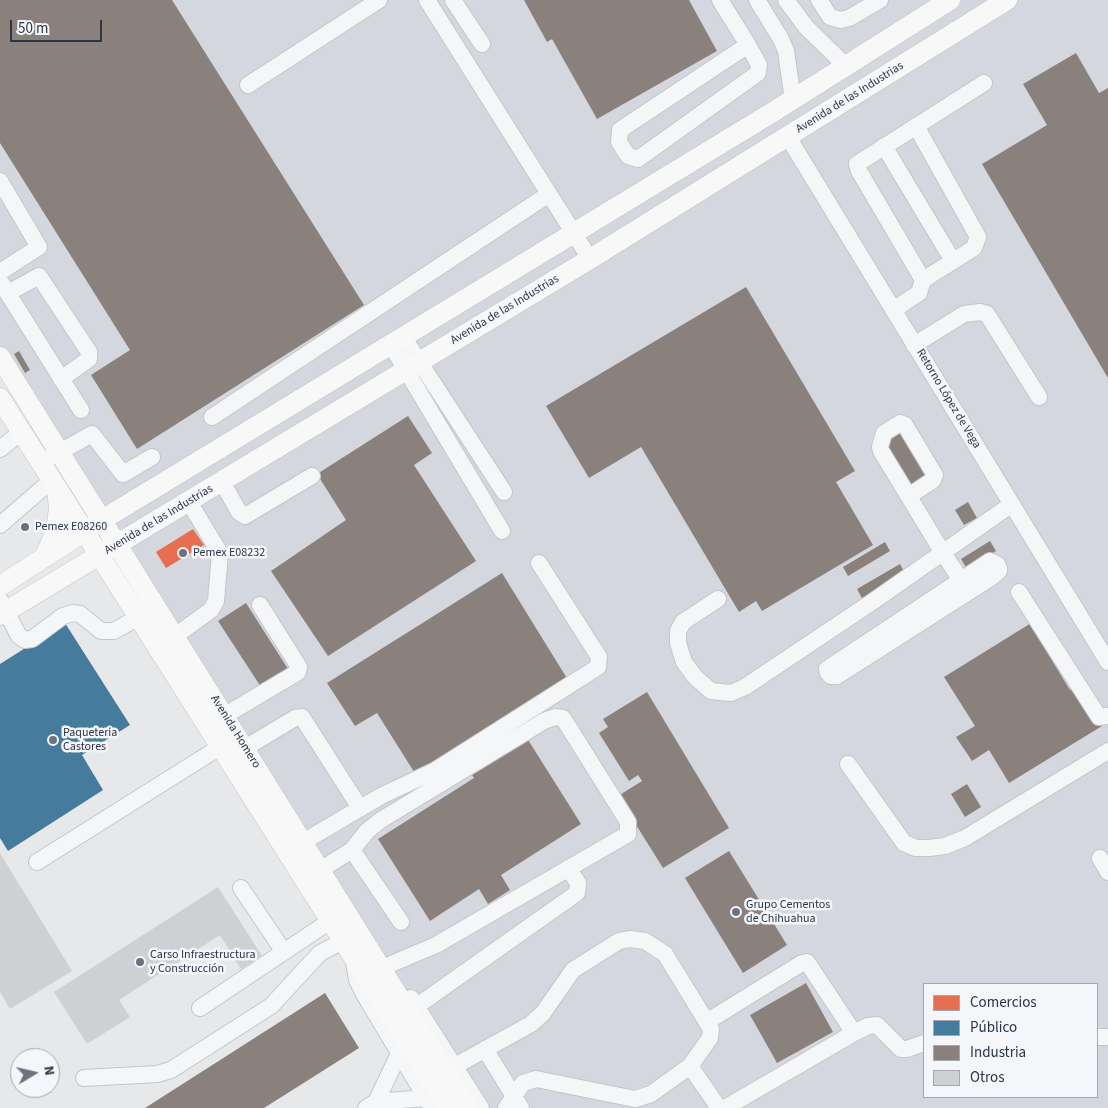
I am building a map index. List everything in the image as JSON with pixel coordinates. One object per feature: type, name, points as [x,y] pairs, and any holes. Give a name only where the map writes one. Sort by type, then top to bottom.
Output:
[{"type":"main road","points":[[0,586],[102,520],[793,100],[950,0]]},
{"type":"main road","name":"Avenida de las Industrias","points":[[2,609],[100,555],[189,502],[590,259],[1007,0]]},
{"type":"main road","points":[[773,112],[788,137]]},
{"type":"main road","name":"Avenida Homero","points":[[0,357],[320,870],[362,954],[449,1108]]},
{"type":"main road","name":"Avenida Homero","points":[[0,398],[330,921],[362,954],[468,1108]]},
{"type":"main road","points":[[44,558],[56,531],[59,508],[54,484]]},
{"type":"street","points":[[248,85],[378,0]]},
{"type":"street","points":[[427,0],[590,259]]},
{"type":"street","points":[[453,0],[482,44]]},
{"type":"street","points":[[720,0],[748,45],[759,65],[754,77],[638,159],[628,156],[619,142],[620,130],[748,45]]},
{"type":"street","points":[[757,0],[786,51],[793,100]]},
{"type":"street","points":[[823,1],[830,17],[841,20],[849,18],[880,0]]},
{"type":"street","points":[[769,19],[788,3],[806,27],[846,66]]},
{"type":"street","points":[[923,280],[857,168],[859,162],[984,83]]},
{"type":"street","points":[[893,310],[919,293],[923,280],[974,248],[978,237],[916,126]]},
{"type":"street","name":"Retorno López de Vega","points":[[788,137],[1108,662]]},
{"type":"street","points":[[884,146],[953,261]]},
{"type":"street","points":[[0,181],[39,247],[0,272]]},
{"type":"street","points":[[212,417],[549,194]]},
{"type":"street","points":[[61,379],[89,359],[89,352],[39,276],[4,287],[61,379],[81,410]]},
{"type":"street","points":[[914,345],[964,314],[980,312],[987,314],[1039,397]]},
{"type":"street","points":[[397,342],[432,398],[466,471],[502,531]]},
{"type":"street","points":[[432,398],[482,460],[504,492]]},
{"type":"street","points":[[0,449],[21,432]]},
{"type":"street","points":[[41,463],[92,434],[123,474],[152,457]]},
{"type":"street","points":[[466,471],[482,460]]},
{"type":"street","points":[[222,482],[240,512],[245,516],[312,476]]},
{"type":"street","points":[[2,518],[54,484]]},
{"type":"street","points":[[909,496],[961,580]]},
{"type":"street","points":[[175,636],[211,610],[216,600],[220,553],[189,502]]},
{"type":"street","points":[[718,599],[683,622],[678,631],[678,643],[684,662],[694,677],[711,691],[731,693],[745,687],[1012,504]]},
{"type":"street","points":[[990,561],[997,564],[999,568],[999,571],[992,577],[837,676],[831,676],[828,673],[827,669],[961,580],[990,561]]},
{"type":"street","points":[[303,842],[381,796],[434,771],[598,667],[599,657],[539,563]]},
{"type":"street","points":[[1019,592],[1098,717],[1108,716]]},
{"type":"street","points":[[224,716],[298,672],[298,667],[260,605]]},
{"type":"street","points":[[2,609],[19,636],[25,640],[32,639],[63,616],[74,612],[80,614],[101,631],[114,631],[139,617]]},
{"type":"street","points":[[84,1078],[157,1074],[171,1070],[271,1006],[320,953],[362,954],[436,945],[628,834],[630,826],[561,717],[544,721],[381,820],[367,831],[352,850],[320,870]]},
{"type":"street","points":[[245,748],[295,718],[302,718],[360,808]]},
{"type":"street","points":[[37,862],[220,746]]},
{"type":"street","points":[[848,764],[904,844],[916,848],[929,848],[945,846],[965,838],[1108,751]]},
{"type":"street","points":[[352,850],[401,922]]},
{"type":"street","points":[[1100,858],[1108,872]]},
{"type":"street","points":[[417,1006],[577,892],[578,883],[568,868]]},
{"type":"street","points":[[241,888],[284,952]]},
{"type":"street","points":[[200,1008],[330,921]]},
{"type":"street","points":[[455,1066],[537,1020],[573,970],[624,939],[645,941],[665,954],[708,1021],[711,1029],[710,1038],[690,1066],[644,1098],[627,1099],[536,1079],[523,1084],[513,1104]]},
{"type":"street","points":[[362,954],[417,1006],[481,1108]]},
{"type":"street","points":[[362,954],[360,987],[398,1056],[428,1103]]},
{"type":"street","points":[[708,1021],[802,963],[807,962],[854,1033]]},
{"type":"street","points":[[725,1108],[854,1033],[877,1025],[901,1048],[907,1049],[923,1043]]},
{"type":"street","points":[[485,1049],[513,1104]]},
{"type":"street","points":[[371,1105],[398,1056]]},
{"type":"street","points":[[690,1066],[719,1108]]},
{"type":"street","points":[[371,1105],[428,1103]]},
{"type":"shaded area","points":[[0,0],[1108,0],[1108,1108],[477,1108],[0,350]]},
{"type":"building: Comercios","points":[[193,529],[204,545],[166,568],[156,552]]},
{"type":"building: Público","name":"Paqueteria Castores","points":[[65,623],[130,725],[82,755],[103,790],[8,851],[0,838],[0,664]]},
{"type":"building: Industria","points":[[0,0],[172,0],[364,305],[137,449],[91,375],[130,350],[0,143]]},
{"type":"building: Industria","points":[[524,0],[689,0],[717,51],[597,119],[552,39],[547,42]]},
{"type":"building: Industria","points":[[1076,53],[1099,93],[1108,88],[1108,378],[982,164],[1047,125],[1023,84]]},
{"type":"building: Industria","points":[[746,287],[855,471],[836,482],[873,545],[762,611],[756,601],[739,612],[641,447],[589,478],[546,406]]},
{"type":"building: Industria","points":[[19,351],[30,370],[25,373],[14,354]]},
{"type":"building: Industria","points":[[408,416],[432,453],[414,465],[476,561],[328,656],[271,571],[346,520],[317,474]]},
{"type":"building: Industria","points":[[900,433],[927,476],[911,487],[884,443]]},
{"type":"building: Industria","points":[[968,502],[977,518],[964,525],[955,510]]},
{"type":"building: Industria","points":[[990,541],[996,551],[967,569],[961,559]]},
{"type":"building: Industria","points":[[885,542],[890,551],[848,576],[843,567]]},
{"type":"building: Industria","points":[[900,564],[906,575],[863,600],[857,589]]},
{"type":"building: Industria","points":[[502,573],[568,680],[416,775],[377,713],[355,726],[327,683]]},
{"type":"building: Industria","points":[[246,603],[288,669],[261,687],[218,621]]},
{"type":"building: Industria","points":[[1036,620],[1044,632],[1037,636],[1070,690],[1077,686],[1102,726],[1009,783],[989,750],[972,761],[956,737],[975,726],[944,677]]},
{"type":"building: Industria","points":[[647,692],[729,828],[663,868],[618,796],[642,781],[638,775],[629,781],[599,733],[608,727],[603,719]]},
{"type":"building: Industria","points":[[525,735],[581,824],[501,875],[510,890],[488,904],[479,889],[430,921],[378,839],[474,778],[469,770]]},
{"type":"building: Industria","points":[[967,784],[981,807],[965,817],[951,794]]},
{"type":"building: Industria","name":"Grupo Cementos de Chihuahua","points":[[729,851],[787,945],[743,973],[685,878]]},
{"type":"building: Industria","points":[[806,983],[833,1032],[777,1063],[750,1015]]},
{"type":"building: Industria","points":[[325,993],[359,1048],[264,1108],[145,1108]]},
{"type":"building: Otros","points":[[0,853],[72,971],[10,1009],[0,992]]},
{"type":"building: Otros","name":"Carso Infraestructura y Construcción","points":[[218,887],[262,956],[241,969],[220,935],[119,1000],[130,1017],[87,1044],[54,992]]},
{"type":"place","name":"Pemex E08260","points":[[25,527]]},
{"type":"place","name":"Pemex E08232","points":[[183,553]]},
{"type":"place","name":"Paqueteria Castores","points":[[53,740]]},
{"type":"place","name":"Grupo Cementos de Chihuahua","points":[[736,912]]},
{"type":"place","name":"Carso Infraestructura y Construcción","points":[[140,962]]}]
